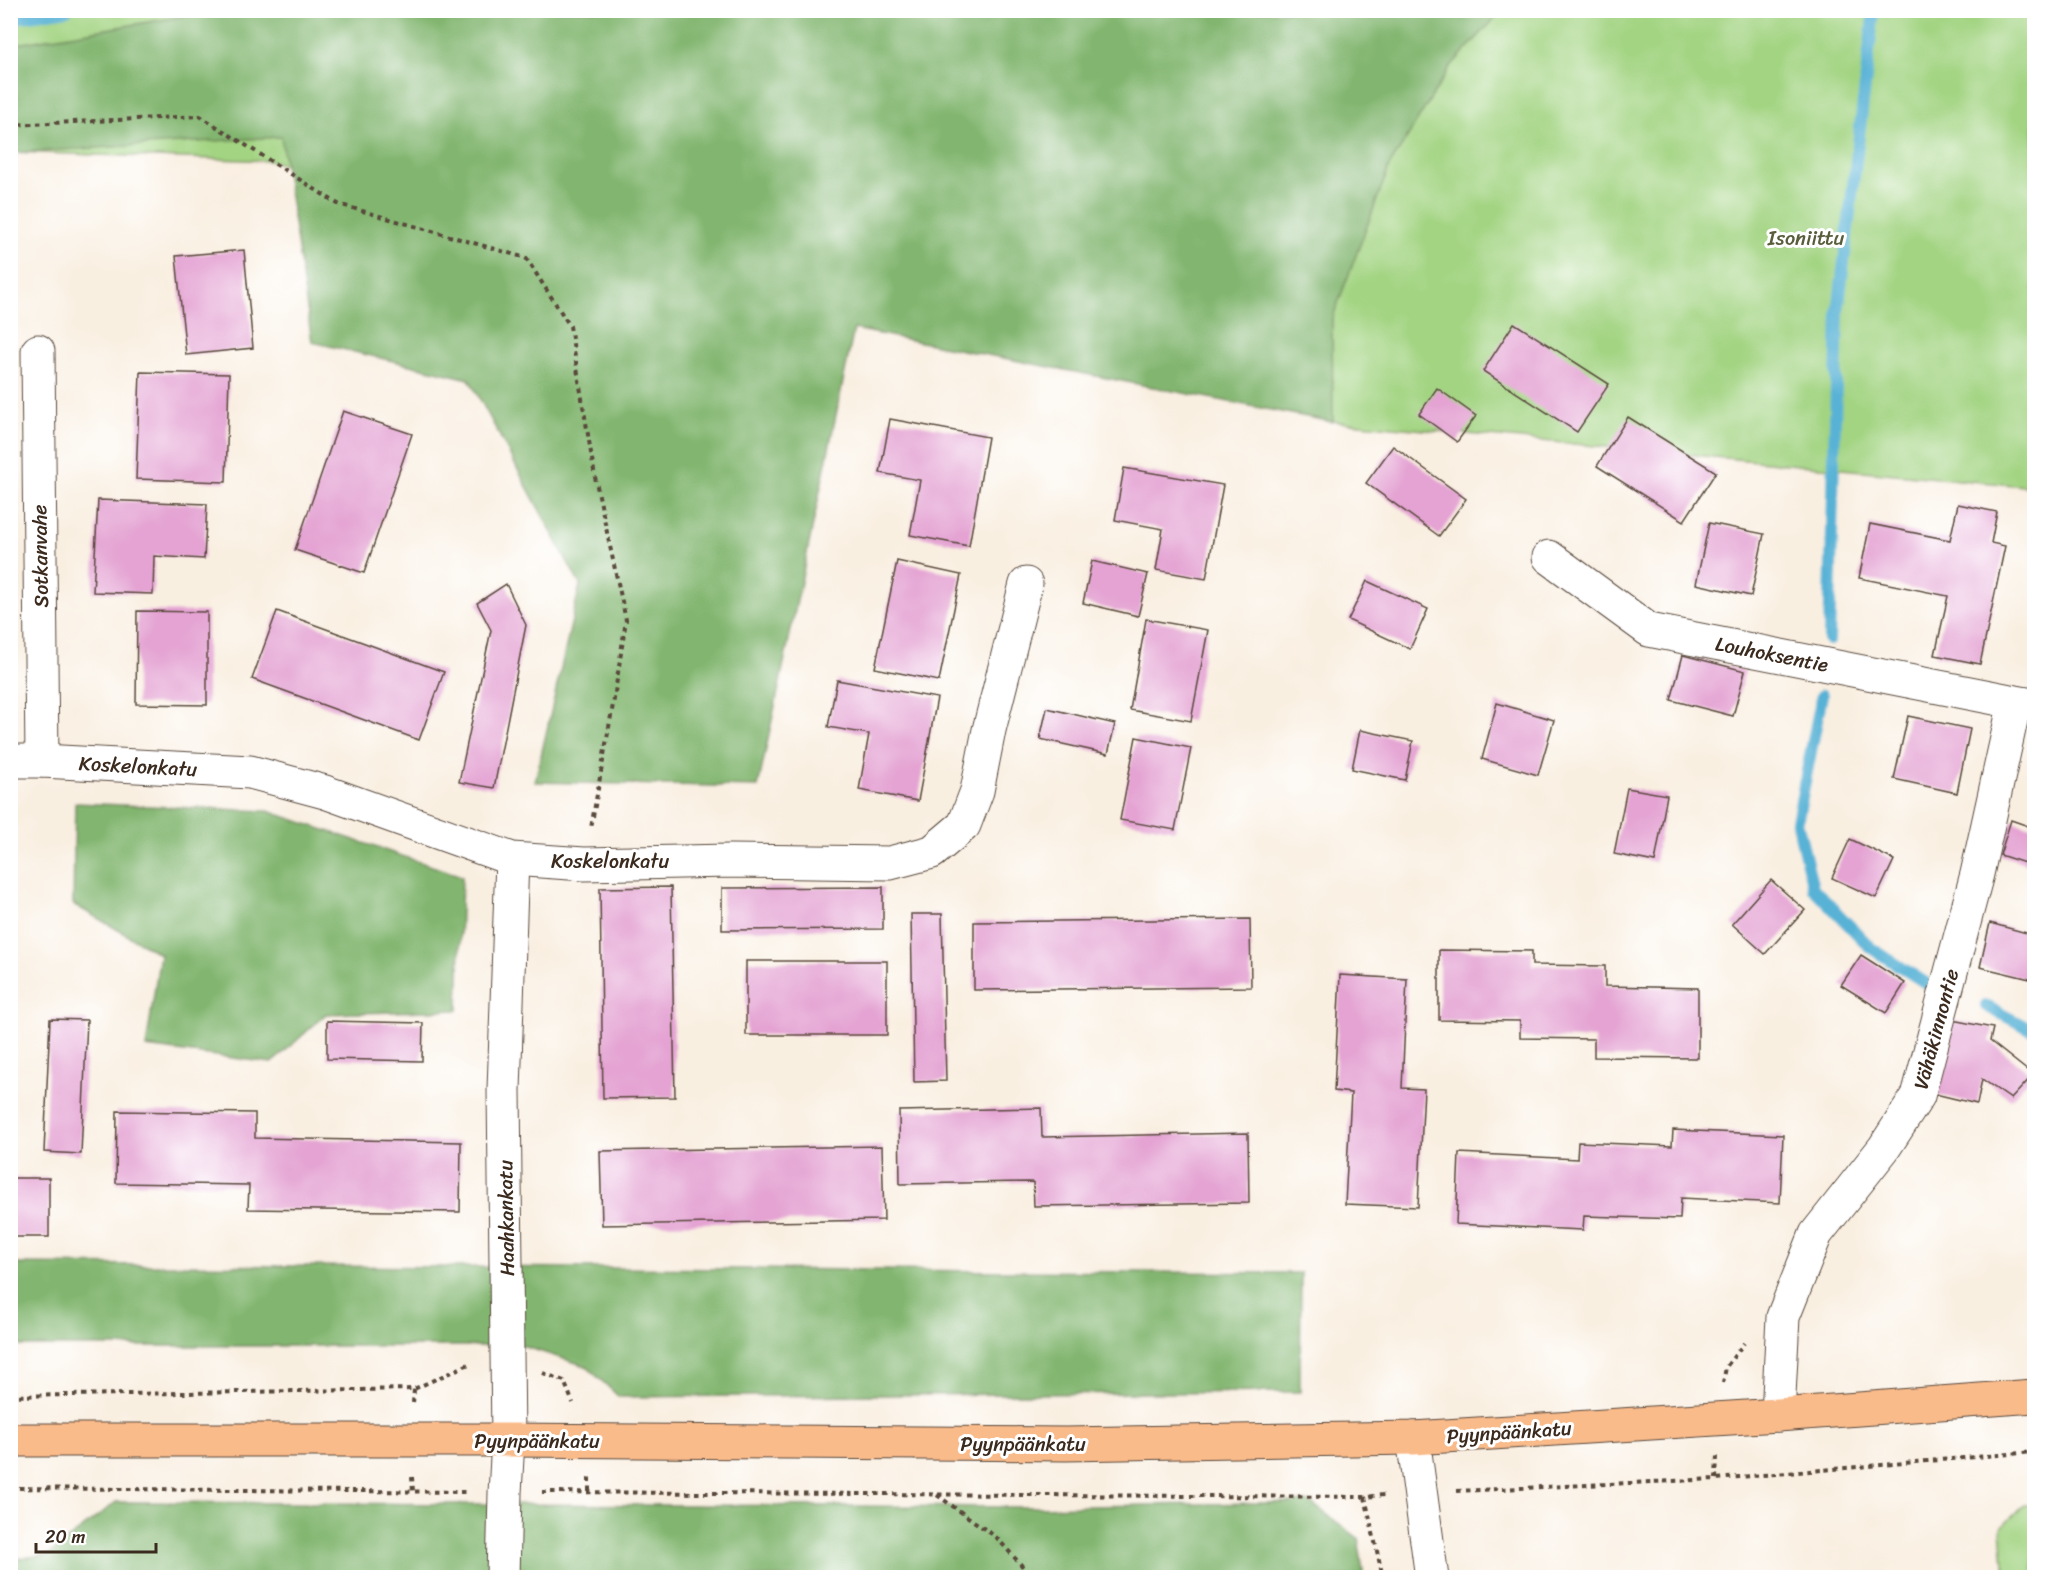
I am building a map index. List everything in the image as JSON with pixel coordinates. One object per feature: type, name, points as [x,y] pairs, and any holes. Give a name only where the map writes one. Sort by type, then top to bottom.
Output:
[{"type":"main road","name":"Pyynpäänkatu","points":[[10,1440],[508,1440],[1066,1444],[1413,1438],[2034,1396]]},
{"type":"street","name":"Sotkanvahe","points":[[26,761],[38,351]]},
{"type":"street","name":"Louhoksentie","points":[[1550,557],[1649,630],[2025,704]]},
{"type":"street","name":"Koskelonkatu","points":[[26,761],[250,772],[325,792],[512,859],[584,864],[730,861],[890,862],[932,852],[964,825],[977,791],[989,730],[1026,584]]},
{"type":"street","name":"Vähäkinnontie","points":[[1778,1415],[1783,1317],[1816,1234],[1884,1148],[1918,1096],[2025,704]]},
{"type":"street","name":"Haahkankatu","points":[[503,1578],[508,1440],[504,1090],[512,859]]},
{"type":"street","points":[[1413,1438],[1432,1578]]},
{"type":"path","points":[[10,125],[200,116],[338,204],[526,258],[570,326],[595,477],[626,620],[584,864]]},
{"type":"path","points":[[10,1396],[414,1389],[467,1365],[508,1360],[564,1381],[590,1442],[589,1491]]},
{"type":"path","points":[[10,1488],[1365,1497],[1716,1479],[2034,1452]]},
{"type":"path","points":[[937,1495],[996,1536],[1033,1578]]},
{"type":"path","points":[[1365,1497],[1383,1578]]},
{"type":"green space","name":"Isoniittu","points":[[11,11],[2034,11],[2034,487],[1339,422],[854,328],[271,161],[11,152]]},
{"type":"green space","points":[[214,11],[1502,11],[1450,67],[1390,165],[1332,319],[1333,422],[854,329],[758,787],[535,782],[580,585],[469,379],[312,342],[281,137],[11,153],[11,45]]},
{"type":"green space","points":[[75,803],[268,811],[462,876],[458,1010],[326,1014],[272,1063],[146,1047],[160,954],[73,904]]},
{"type":"green space","points":[[11,1264],[1301,1273],[1300,1392],[619,1397],[586,1366],[523,1346],[11,1346]]},
{"type":"green space","points":[[116,1502],[1034,1507],[1310,1502],[1358,1538],[1364,1577],[11,1578],[11,1559],[48,1555]]},
{"type":"green space","points":[[2024,1505],[2034,1505],[2034,1577],[2005,1577],[2001,1528]]},
{"type":"building","points":[[244,250],[253,348],[186,355],[176,256]]},
{"type":"building","points":[[1514,323],[1609,384],[1577,432],[1483,371]]},
{"type":"building","points":[[140,372],[229,374],[226,482],[136,479]]},
{"type":"building","points":[[1437,388],[1476,416],[1457,442],[1419,414]]},
{"type":"building","points":[[343,411],[412,434],[364,573],[295,550]]},
{"type":"building","points":[[1628,417],[1716,472],[1684,521],[1597,466]]},
{"type":"building","points":[[890,419],[988,437],[969,546],[910,535],[920,480],[880,473]]},
{"type":"building","points":[[1393,446],[1466,499],[1439,536],[1366,483]]},
{"type":"building","points":[[1124,468],[1223,485],[1206,579],[1156,570],[1163,529],[1115,520]]},
{"type":"building","points":[[98,500],[207,504],[204,559],[154,556],[153,594],[93,592]]},
{"type":"building","points":[[1958,504],[1997,512],[1991,543],[2005,546],[1980,664],[1935,655],[1948,596],[1859,578],[1870,524],[1950,540]]},
{"type":"building","points":[[1709,523],[1764,534],[1751,596],[1696,584]]},
{"type":"building","points":[[897,561],[961,575],[939,681],[875,668]]},
{"type":"building","points":[[1092,561],[1148,574],[1138,616],[1083,603]]},
{"type":"building","points":[[1367,581],[1428,609],[1410,649],[1348,620]]},
{"type":"building","points":[[506,584],[526,625],[494,788],[459,782],[491,630],[477,603]]},
{"type":"building","points":[[137,611],[207,612],[207,705],[136,704]]},
{"type":"building","points":[[277,611],[444,672],[419,740],[252,679]]},
{"type":"building","points":[[1146,619],[1208,630],[1191,721],[1130,710]]},
{"type":"building","points":[[1683,655],[1745,671],[1733,716],[1671,700]]},
{"type":"building","points":[[837,680],[937,698],[918,801],[859,790],[869,734],[828,727]]},
{"type":"building","points":[[1497,703],[1554,720],[1538,775],[1482,759]]},
{"type":"building","points":[[1047,708],[1115,724],[1108,754],[1040,739]]},
{"type":"building","points":[[1908,716],[1970,729],[1957,793],[1894,779]]},
{"type":"building","points":[[1360,730],[1413,741],[1405,780],[1352,769]]},
{"type":"building","points":[[1136,737],[1191,748],[1175,830],[1120,820]]},
{"type":"building","points":[[1627,788],[1667,795],[1655,862],[1614,854]]},
{"type":"building","points":[[2011,820],[2034,828],[2034,866],[2000,855]]},
{"type":"building","points":[[1850,839],[1894,860],[1876,898],[1832,878]]},
{"type":"building","points":[[1771,880],[1805,910],[1765,954],[1732,924]]},
{"type":"building","points":[[671,887],[675,1097],[603,1098],[600,888]]},
{"type":"building","points":[[883,887],[883,929],[722,930],[722,888]]},
{"type":"building","points":[[911,914],[942,914],[946,1081],[914,1082]]},
{"type":"building","points":[[1250,919],[1251,987],[974,990],[974,922]]},
{"type":"building","points":[[1990,923],[2034,935],[2034,980],[1980,967]]},
{"type":"building","points":[[1439,950],[1532,951],[1532,965],[1605,966],[1605,986],[1698,988],[1698,1058],[1594,1057],[1594,1039],[1520,1038],[1520,1021],[1439,1020]]},
{"type":"building","points":[[1861,955],[1905,983],[1886,1013],[1841,985]]},
{"type":"building","points":[[746,961],[887,961],[887,1035],[746,1035]]},
{"type":"building","points":[[1340,975],[1407,979],[1402,1088],[1424,1089],[1418,1207],[1345,1204],[1351,1093],[1334,1091]]},
{"type":"building","points":[[50,1019],[87,1020],[81,1154],[44,1152]]},
{"type":"building","points":[[1952,1020],[1993,1028],[1990,1041],[2033,1075],[2011,1099],[1982,1079],[1977,1104],[1935,1094]]},
{"type":"building","points":[[327,1021],[423,1023],[422,1061],[327,1059]]},
{"type":"building","points":[[1041,1108],[1042,1137],[1248,1133],[1249,1203],[1034,1206],[1033,1182],[900,1184],[899,1111]]},
{"type":"building","points":[[117,1111],[255,1113],[255,1138],[461,1142],[460,1212],[248,1209],[249,1185],[116,1183]]},
{"type":"building","points":[[1673,1130],[1783,1135],[1780,1203],[1681,1198],[1680,1219],[1584,1216],[1583,1230],[1456,1224],[1459,1153],[1577,1159],[1578,1142],[1672,1146]]},
{"type":"building","points":[[882,1146],[884,1220],[602,1225],[600,1151]]},
{"type":"building","points":[[10,1178],[49,1178],[49,1237],[10,1237]]},
{"type":"waterway","points":[[10,19],[67,10]]},
{"type":"waterway","points":[[1829,640],[1838,312],[1874,10]]},
{"type":"waterway","points":[[1822,695],[1797,822],[1813,888],[1871,948],[1932,987]]},
{"type":"waterway","points":[[1986,1006],[2034,1031]]}]
